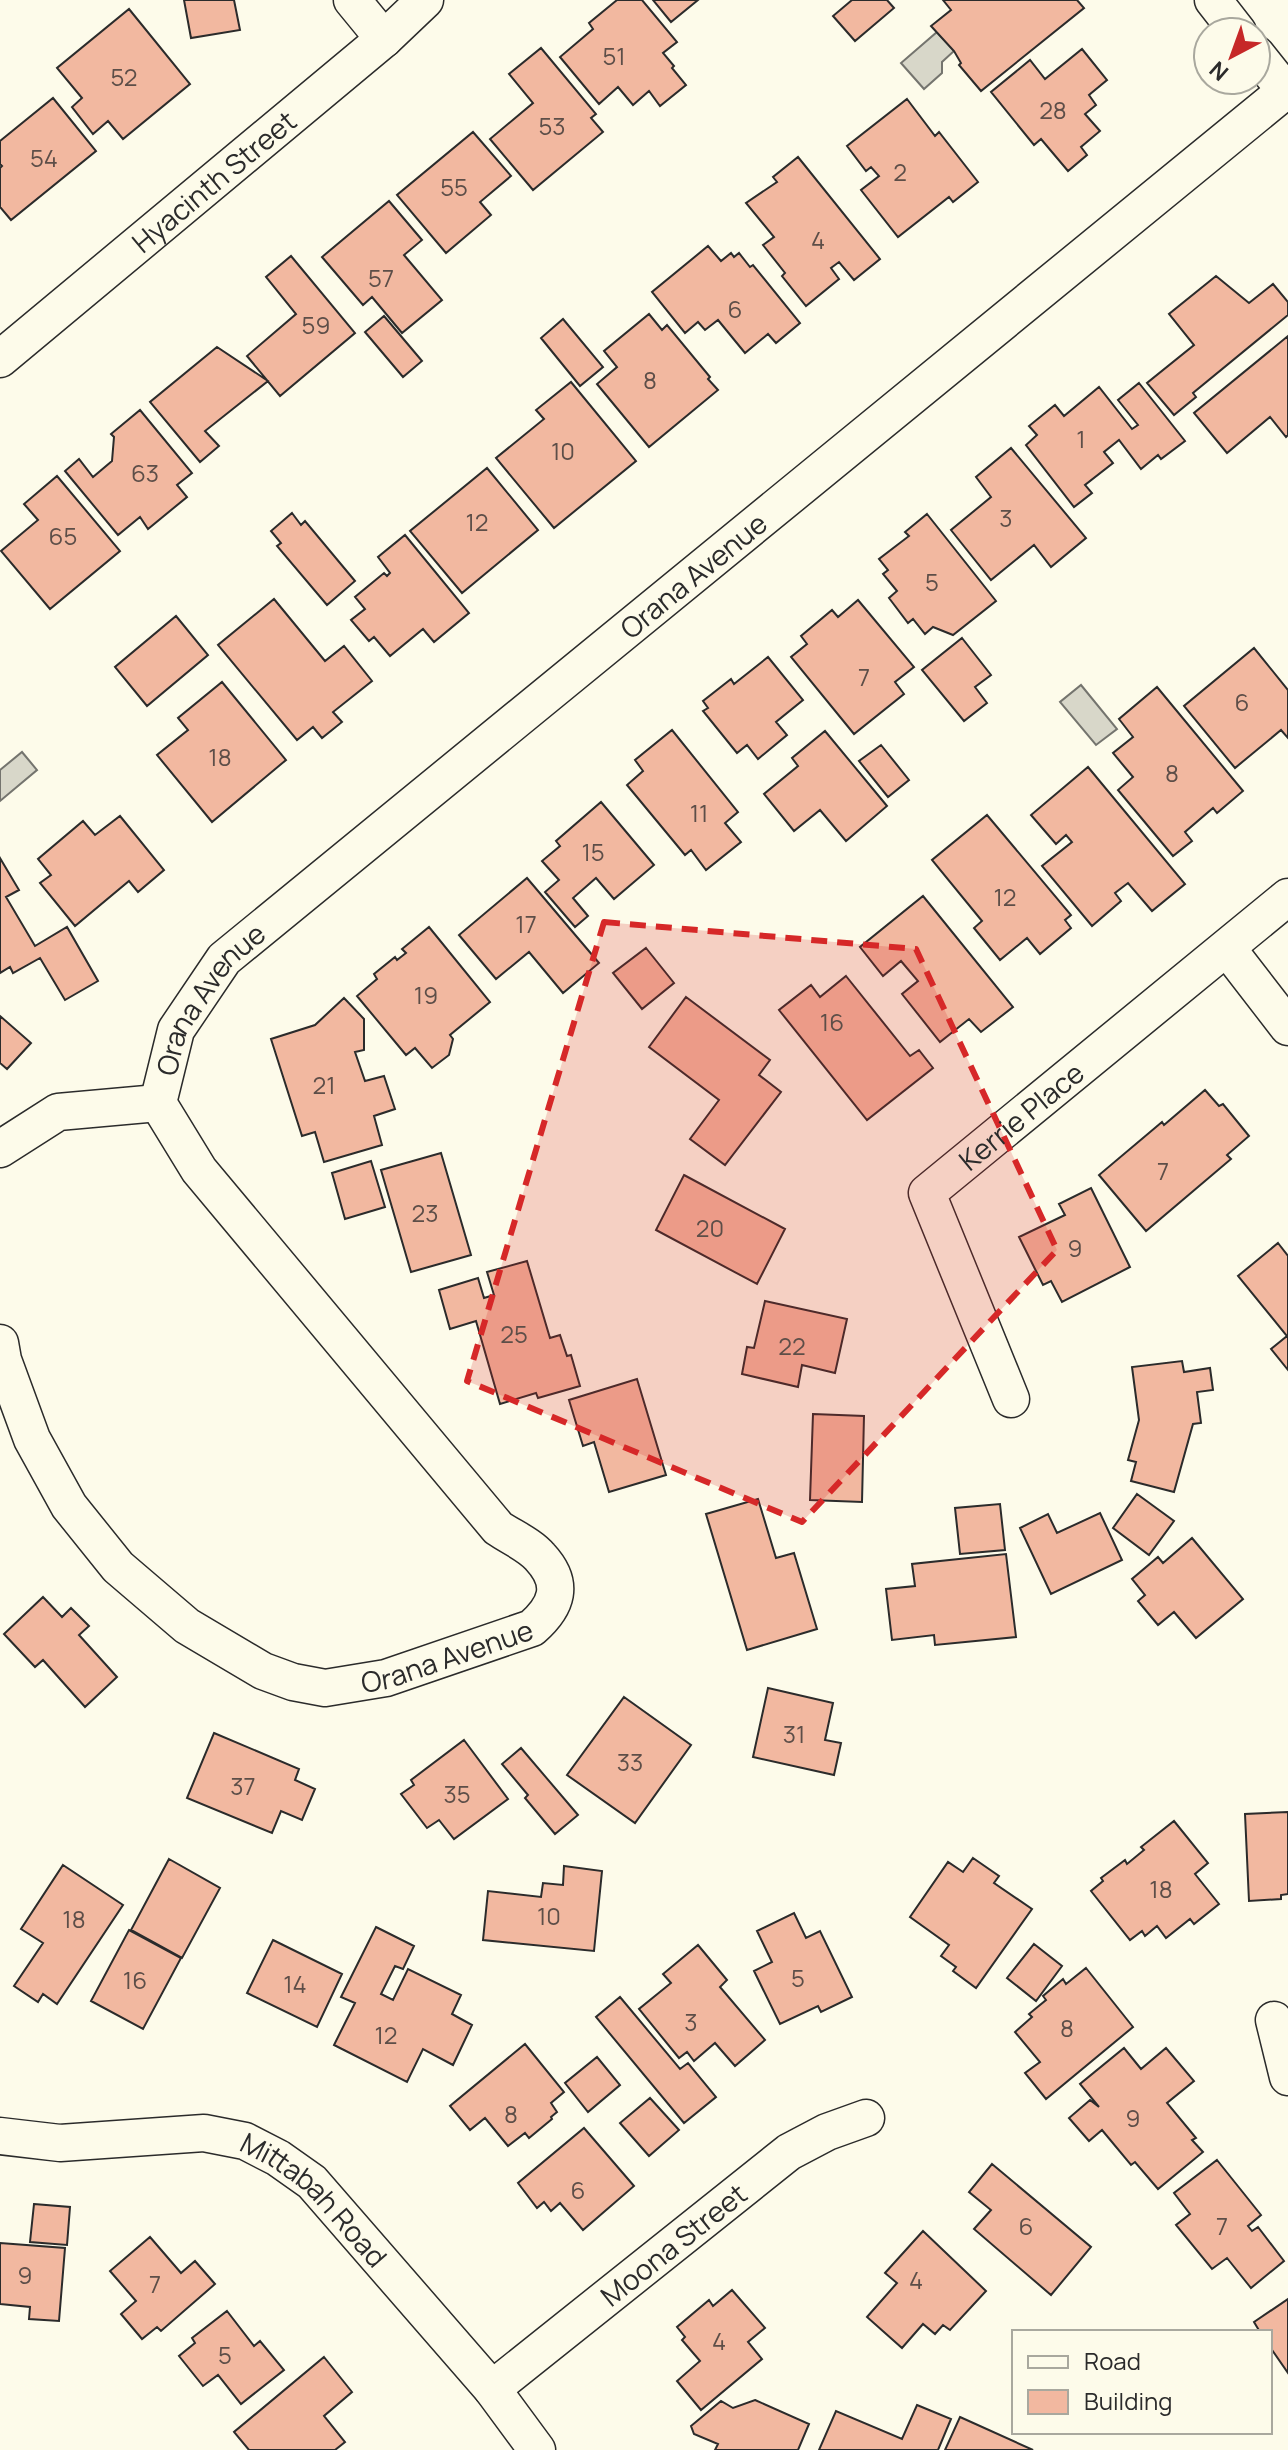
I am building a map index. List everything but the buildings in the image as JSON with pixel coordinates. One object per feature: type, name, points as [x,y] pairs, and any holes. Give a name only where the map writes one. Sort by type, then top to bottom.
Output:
[{"type":"street","points":[[352,0],[384,39]]},
{"type":"street","name":"Hyacinth Street","points":[[0,359],[384,39],[425,0]]},
{"type":"street","points":[[1213,0],[1226,16]]},
{"type":"street","points":[[1272,74],[1287,92]]},
{"type":"street","name":"Orana Avenue","points":[[0,1343],[3,1360],[32,1439],[69,1506],[118,1567],[187,1626],[273,1675],[325,1688],[386,1678],[532,1628],[546,1616],[555,1602],[555,1582],[540,1556],[498,1528],[199,1170],[158,1103],[176,1030],[224,959],[1287,92]]},
{"type":"street","name":"Kerrie Place","points":[[1011,1399],[927,1193],[1288,897]]},
{"type":"street","points":[[1227,948],[1288,1027]]},
{"type":"street","name":"Orana Avenue","points":[[0,1149],[58,1112],[158,1103]]},
{"type":"street","points":[[1274,2020],[1288,2077]]},
{"type":"street","name":"Moona Street","points":[[492,2389],[789,2152],[827,2132],[866,2118]]},
{"type":"street","name":"Mittabah Road","points":[[0,2136],[60,2143],[204,2133],[245,2141],[278,2158],[312,2182],[492,2389],[537,2450]]},
{"type":"highlighted area","points":[[604,922],[916,949],[1057,1250],[802,1522],[467,1381]]},
{"type":"shaded area","points":[[937,32],[954,51],[942,62],[942,73],[924,89],[901,63]]},
{"type":"shaded area","points":[[1081,685],[1117,729],[1096,745],[1060,702]]},
{"type":"shaded area","points":[[22,752],[37,770],[0,801],[0,770]]}]
